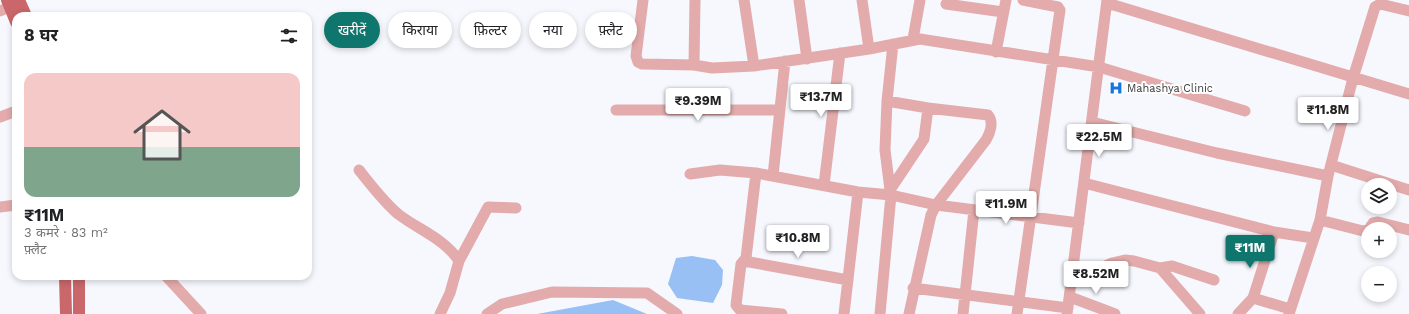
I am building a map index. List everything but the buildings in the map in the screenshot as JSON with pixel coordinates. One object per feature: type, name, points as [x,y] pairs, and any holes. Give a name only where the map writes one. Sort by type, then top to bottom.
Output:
[{"type":"main road","points":[[9,4],[20,12]]},
{"type":"main road","points":[[65,280],[66,314]]},
{"type":"main road","points":[[78,280],[79,314]]},
{"type":"street","points":[[643,0],[636,56],[638,62],[694,65],[712,68],[754,66],[869,49],[913,39],[1099,67],[1245,111]]},
{"type":"street","points":[[694,65],[695,0]]},
{"type":"street","points":[[744,0],[754,66]]},
{"type":"street","points":[[799,0],[807,58]]},
{"type":"street","points":[[862,0],[869,49]]},
{"type":"street","points":[[913,39],[920,0]]},
{"type":"street","points":[[996,52],[1006,0]]},
{"type":"street","points":[[1017,314],[1060,9],[1023,0]]},
{"type":"street","points":[[913,288],[1018,302],[1068,311],[1107,2],[1409,94]]},
{"type":"street","points":[[946,4],[1003,12]]},
{"type":"street","points":[[1253,298],[1290,312],[1320,220],[1330,170],[1353,78],[1376,5],[1380,4],[1409,11]]},
{"type":"street","points":[[880,314],[891,192],[885,150],[887,101],[893,44]]},
{"type":"street","points":[[824,185],[840,53]]},
{"type":"street","points":[[773,176],[785,61]]},
{"type":"street","points":[[887,101],[928,108],[988,115],[991,118],[991,130],[986,140],[936,205],[931,215],[908,314]]},
{"type":"street","points":[[891,192],[924,140],[928,108]]},
{"type":"street","points":[[616,110],[780,110]]},
{"type":"street","points":[[0,117],[12,112]]},
{"type":"street","points":[[1092,122],[1217,153],[1330,170],[1409,190]]},
{"type":"street","points":[[359,170],[384,200],[415,225],[444,243],[459,261]]},
{"type":"street","points":[[690,174],[720,170],[756,173],[858,192],[891,192],[936,205],[1079,223]]},
{"type":"street","points":[[756,173],[744,261],[741,264],[737,307],[740,310],[782,314]]},
{"type":"street","points":[[1084,183],[1274,232],[1313,238]]},
{"type":"street","points":[[844,314],[858,192]]},
{"type":"street","points":[[0,207],[12,206]]},
{"type":"street","points":[[440,314],[450,293],[459,261],[489,206],[516,208]]},
{"type":"street","points":[[963,314],[974,210]]},
{"type":"street","points":[[1320,220],[1361,230]]},
{"type":"street","points":[[1397,227],[1409,230]]},
{"type":"street","points":[[1238,314],[1253,298],[1274,232]]},
{"type":"street","points":[[744,261],[848,280]]},
{"type":"street","points":[[1071,282],[1120,261],[1134,261],[1160,268],[1172,266],[1214,280]]},
{"type":"street","points":[[1160,268],[1200,314]]},
{"type":"street","points":[[170,280],[201,314]]},
{"type":"street","points":[[487,314],[502,304],[552,292],[647,293],[677,314]]},
{"type":"street","points":[[1070,296],[1114,314]]},
{"type":"water","points":[[692,256],[715,260],[723,270],[722,285],[713,303],[677,298],[668,284],[676,258]]},
{"type":"water","points":[[613,300],[647,314],[537,314]]},
{"type":"place","name":"Mahashya Clinic","points":[[1116,88]]}]
